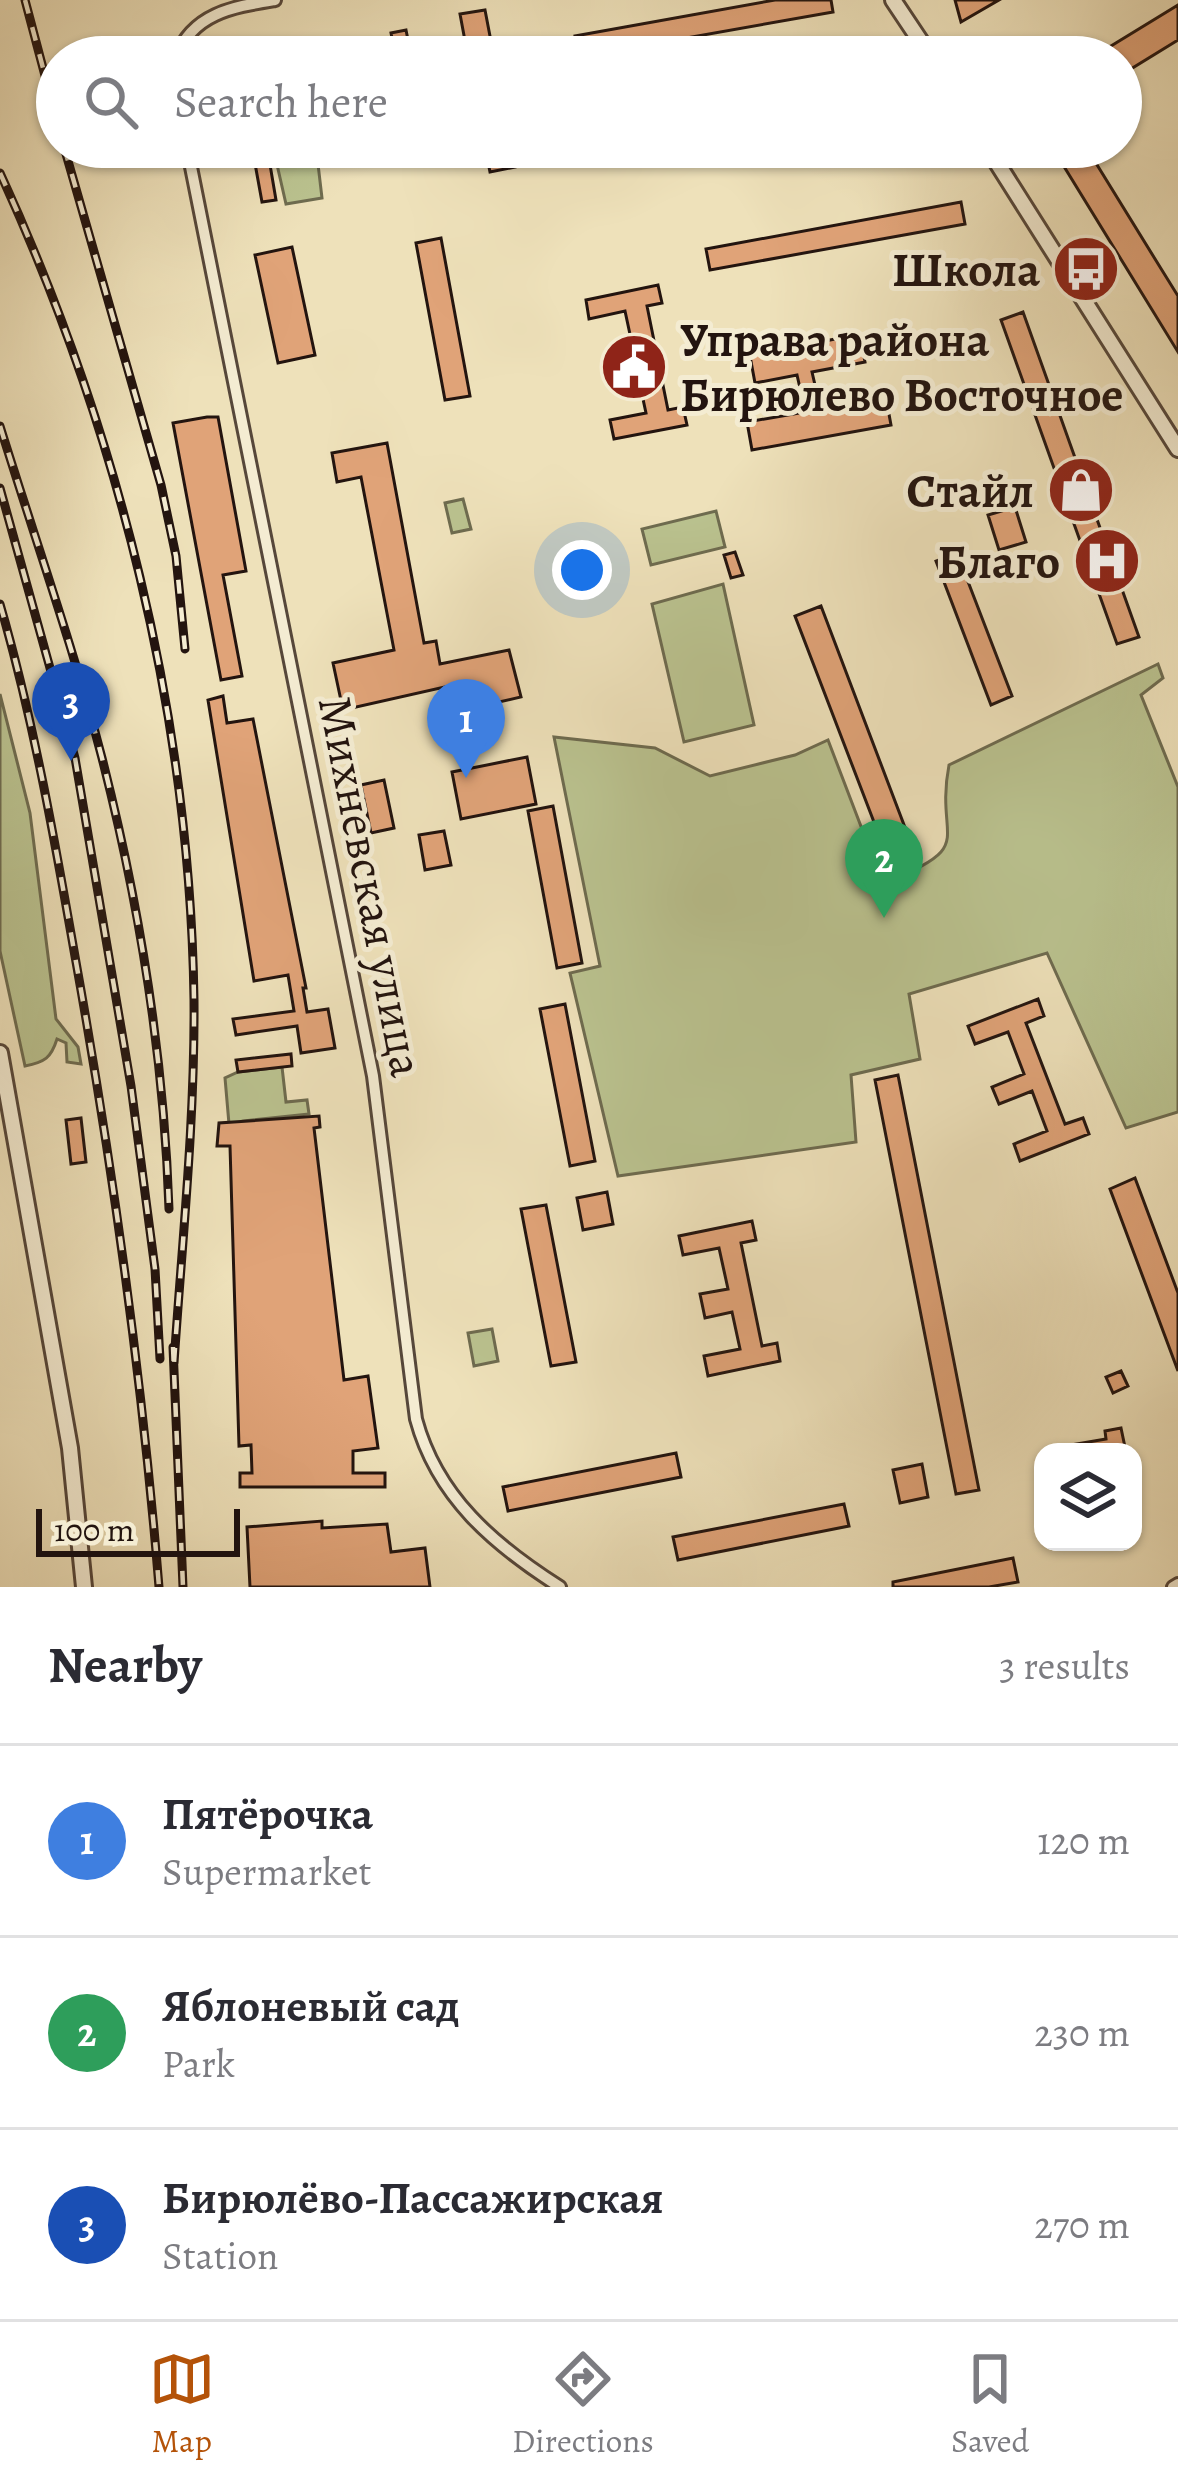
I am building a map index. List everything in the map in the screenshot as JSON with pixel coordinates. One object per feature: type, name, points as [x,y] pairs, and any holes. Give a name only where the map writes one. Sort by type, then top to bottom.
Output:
[{"type":"street","points":[[187,36],[207,17],[275,0]]},
{"type":"street","points":[[893,0],[917,36]]},
{"type":"street","name":"Михневская улица","points":[[191,168],[373,1076],[416,1419],[426,1454],[452,1496],[485,1533],[560,1587]]},
{"type":"street","points":[[1000,168],[1178,449]]},
{"type":"street","points":[[0,1053],[70,1448],[84,1587]]},
{"type":"green space","points":[[278,168],[318,168],[322,198],[286,204]]},
{"type":"green space","points":[[463,499],[471,529],[452,533],[445,503]]},
{"type":"green space","points":[[716,511],[725,547],[651,565],[642,529]]},
{"type":"green space","points":[[723,584],[754,725],[684,742],[652,604]]},
{"type":"green space","points":[[1158,664],[1163,678],[1141,695],[1178,787],[1178,1112],[1126,1128],[1047,953],[909,994],[920,1059],[851,1075],[856,1142],[618,1176],[570,973],[600,966],[554,737],[655,748],[710,776],[795,755],[828,740],[883,884],[933,860],[943,849],[949,765]]},
{"type":"green space","points":[[0,694],[30,813],[56,1019],[78,1047],[81,1064],[67,1062],[66,1043],[57,1039],[46,1058],[25,1066],[0,951]]},
{"type":"green space","points":[[282,1067],[286,1102],[307,1100],[309,1114],[243,1121],[242,1128],[229,1124],[225,1078]]},
{"type":"green space","points":[[492,1329],[498,1361],[474,1366],[468,1333]]},
{"type":"building","points":[[775,0],[831,0],[833,12],[698,36],[575,36]]},
{"type":"building","points":[[955,0],[999,0],[961,22]]},
{"type":"building","points":[[1178,5],[1178,40],[1142,62],[1142,36],[1127,36]]},
{"type":"building","points":[[485,10],[490,36],[464,36],[460,14]]},
{"type":"building","points":[[256,168],[271,168],[276,200],[262,202]]},
{"type":"building","points":[[1065,168],[1099,168],[1178,296],[1178,352]]},
{"type":"building","points":[[961,202],[965,224],[710,270],[706,249]]},
{"type":"building","points":[[441,238],[470,396],[445,400],[416,243]]},
{"type":"building","points":[[292,247],[315,355],[278,363],[255,255]]},
{"type":"building","name":"Управа района Бирюлево Восточное","points":[[658,285],[662,303],[647,306],[668,410],[683,407],[687,425],[614,439],[610,420],[646,413],[638,376],[611,381],[607,358],[634,353],[625,311],[589,319],[586,300]]},
{"type":"building","points":[[1023,312],[1139,637],[1117,644],[1001,320]]},
{"type":"building","points":[[860,334],[865,362],[812,372],[815,385],[800,388],[797,375],[755,383],[750,356]]},
{"type":"building","points":[[886,398],[891,425],[752,450],[747,422]]},
{"type":"building","points":[[218,417],[246,571],[223,575],[242,676],[221,680],[173,423]]},
{"type":"building","points":[[387,443],[424,643],[436,641],[440,664],[509,650],[521,697],[455,712],[449,686],[343,710],[333,663],[394,650],[361,477],[337,482],[332,453]]},
{"type":"building","points":[[1015,507],[1026,542],[999,550],[988,515]]},
{"type":"building","points":[[735,552],[743,575],[731,578],[724,555]]},
{"type":"building","points":[[957,553],[1012,696],[991,705],[936,561]]},
{"type":"building","points":[[821,606],[912,846],[887,856],[795,616]]},
{"type":"building","points":[[223,696],[227,723],[253,719],[307,1012],[328,1009],[335,1048],[301,1053],[297,1026],[236,1035],[233,1019],[294,1011],[288,975],[254,981],[208,700]]},
{"type":"building","points":[[527,757],[536,804],[461,819],[452,772]]},
{"type":"building","points":[[384,780],[394,828],[371,833],[361,785]]},
{"type":"building","points":[[553,806],[582,963],[557,968],[528,811]]},
{"type":"building","points":[[444,831],[451,865],[425,870],[419,835]]},
{"type":"building","points":[[1038,999],[1044,1016],[1026,1023],[1065,1124],[1083,1118],[1089,1134],[1020,1161],[1014,1144],[1047,1131],[1032,1091],[999,1104],[992,1087],[1024,1074],[1008,1032],[975,1044],[968,1026]]},
{"type":"building","points":[[565,1004],[595,1161],[570,1166],[540,1009]]},
{"type":"building","points":[[291,1054],[292,1066],[238,1072],[236,1060]]},
{"type":"building","points":[[898,1075],[979,1490],[956,1494],[875,1080]]},
{"type":"building","points":[[319,1116],[320,1127],[314,1128],[344,1380],[368,1376],[378,1448],[353,1451],[353,1473],[385,1473],[385,1487],[240,1487],[240,1473],[252,1473],[251,1445],[239,1446],[230,1146],[217,1146],[219,1123]]},
{"type":"building","points":[[81,1118],[86,1162],[71,1164],[66,1120]]},
{"type":"building","points":[[1135,1178],[1178,1293],[1178,1371],[1110,1189]]},
{"type":"building","points":[[607,1192],[613,1224],[583,1230],[577,1198]]},
{"type":"building","points":[[546,1205],[576,1362],[551,1366],[521,1209]]},
{"type":"building","points":[[752,1221],[756,1240],[741,1243],[762,1346],[777,1343],[780,1361],[708,1376],[704,1356],[740,1349],[732,1312],[705,1318],[700,1294],[728,1289],[719,1248],[683,1255],[679,1236]]},
{"type":"building","points":[[1121,1371],[1128,1386],[1113,1393],[1106,1377]]},
{"type":"building","points":[[1121,1428],[1124,1443],[1083,1443],[1106,1439],[1105,1431]]},
{"type":"building","points":[[676,1453],[681,1477],[508,1511],[503,1487]]},
{"type":"building","points":[[922,1464],[928,1497],[900,1503],[893,1470]]},
{"type":"building","points":[[844,1504],[849,1526],[678,1560],[673,1537]]},
{"type":"building","points":[[322,1521],[322,1528],[387,1524],[391,1552],[425,1548],[430,1587],[250,1587],[247,1527]]},
{"type":"building","points":[[1013,1558],[1018,1582],[989,1587],[893,1587],[893,1582]]},
{"type":"railway","points":[[25,0],[36,42]]},
{"type":"railway","points":[[70,168],[161,485],[176,556],[185,649]]},
{"type":"railway","points":[[0,173],[80,371],[112,473],[140,576],[179,787],[189,893],[194,1045],[174,1363]]},
{"type":"railway","points":[[0,426],[91,716],[115,813],[148,982],[169,1209]]},
{"type":"railway","points":[[0,488],[75,758],[131,1086],[155,1269],[160,1359]]},
{"type":"railway","points":[[0,604],[43,782],[102,1117],[135,1352],[159,1587]]},
{"type":"railway","points":[[173,1347],[183,1587]]},
{"type":"place","name":"Школа","points":[[1086,269]]},
{"type":"place","name":"Управа района Бирюлево Восточное","points":[[634,367]]},
{"type":"place","name":"Стайл","points":[[1081,490]]},
{"type":"place","name":"Благо","points":[[1107,561]]},
{"type":"place","name":"Бирюлёво-Пассажирская","points":[[71,761]]},
{"type":"place","name":"Пятёрочка","points":[[466,778]]},
{"type":"place","name":"Яблоневый сад","points":[[884,918]]}]
